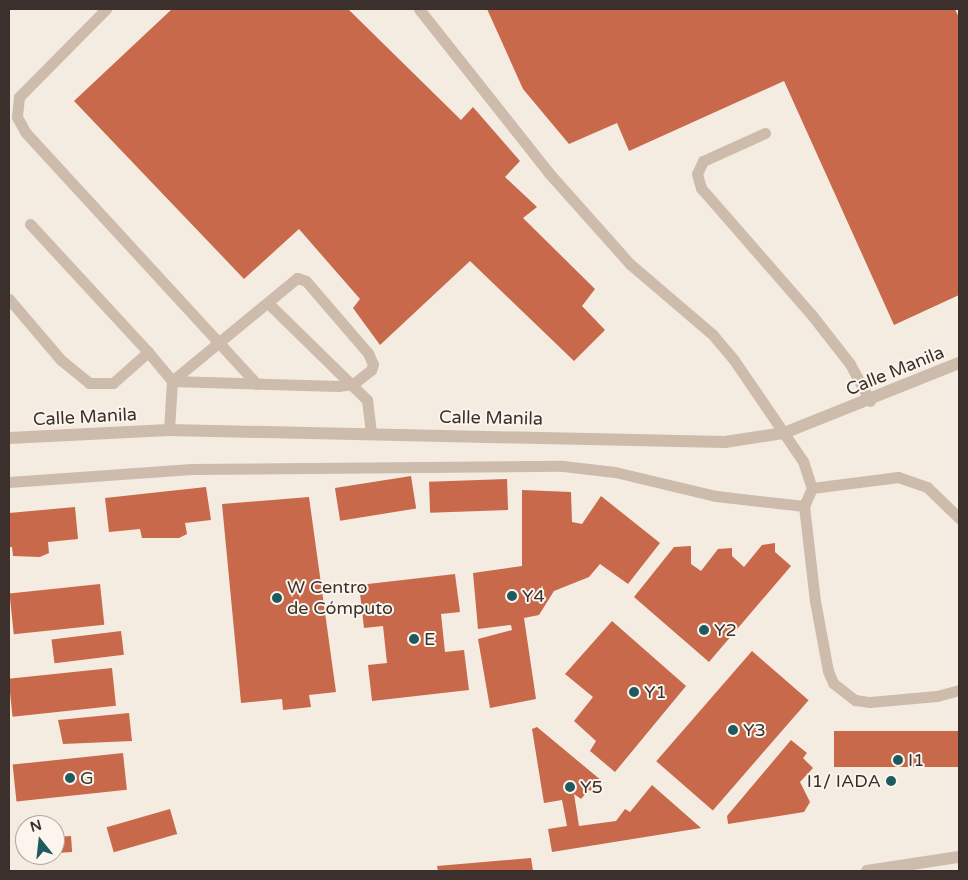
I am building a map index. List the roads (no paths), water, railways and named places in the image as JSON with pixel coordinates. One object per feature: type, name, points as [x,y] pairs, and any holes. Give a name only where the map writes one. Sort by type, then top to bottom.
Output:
[{"type":"street","name":"Calle Manila","points":[[9,438],[169,430],[726,442],[784,433],[870,401],[959,363]]},
{"type":"street","points":[[867,871],[959,857]]},
{"type":"lane","points":[[106,9],[19,97],[17,117],[26,133],[257,384]]},
{"type":"lane","points":[[419,9],[548,172],[624,258],[677,307],[712,335],[729,354],[803,462],[812,488],[804,506],[815,601],[828,671],[833,683],[855,700],[870,702],[937,696],[959,690]]},
{"type":"lane","points":[[765,132],[703,161],[698,174],[701,188],[811,314],[850,364],[870,401]]},
{"type":"lane","points":[[30,224],[172,380],[169,430]]},
{"type":"lane","points":[[300,278],[306,281],[370,357],[371,370],[353,384],[323,387],[172,380],[220,344],[293,280],[300,278]]},
{"type":"lane","points":[[9,299],[61,360],[89,384],[113,383],[148,352]]},
{"type":"lane","points":[[268,303],[353,384],[367,400],[371,433]]},
{"type":"lane","points":[[9,482],[192,469],[563,466],[615,472],[716,496],[804,506]]},
{"type":"lane","points":[[812,488],[898,477],[927,487],[959,518]]},
{"type":"place","name":"Y4","points":[[512,596]]},
{"type":"place","name":"W Centro de Cómputo","points":[[277,598]]},
{"type":"place","name":"Y2","points":[[704,630]]},
{"type":"place","name":"E","points":[[414,639]]},
{"type":"place","name":"Y1","points":[[634,692]]},
{"type":"place","name":"Y3","points":[[733,730]]},
{"type":"place","name":"I1","points":[[898,760]]},
{"type":"place","name":"G","points":[[70,778]]},
{"type":"place","name":"I1/ IADA","points":[[891,781]]},
{"type":"place","name":"Y5","points":[[570,787]]}]
